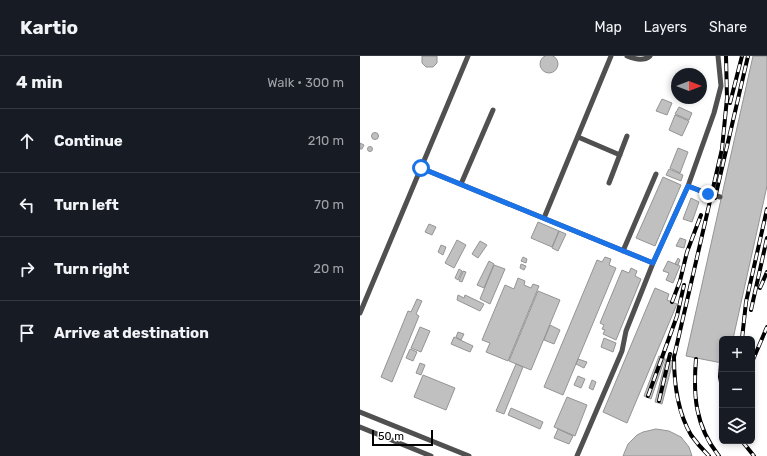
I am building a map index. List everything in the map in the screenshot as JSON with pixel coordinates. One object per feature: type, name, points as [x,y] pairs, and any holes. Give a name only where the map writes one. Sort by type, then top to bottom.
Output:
[{"type":"lane","points":[[360,313],[468,56]]},
{"type":"lane","points":[[544,218],[611,56]]},
{"type":"lane","points":[[627,56],[639,59],[650,56]]},
{"type":"lane","points":[[577,456],[622,351],[626,331],[653,263],[688,186],[714,113],[721,86],[718,56]]},
{"type":"lane","points":[[461,184],[493,110]]},
{"type":"lane","points":[[609,184],[627,136]]},
{"type":"lane","points":[[578,137],[620,154]]},
{"type":"lane","points":[[421,168],[653,263]]},
{"type":"lane","points":[[623,251],[656,174]]},
{"type":"lane","points":[[688,186],[720,197]]},
{"type":"lane","points":[[360,412],[469,456]]},
{"type":"lane","points":[[360,427],[431,456]]},
{"type":"building","points":[[549,55],[555,58],[558,64],[555,70],[549,73],[543,70],[540,64],[543,58]]},
{"type":"building","points":[[422,56],[437,56],[437,63],[433,67],[426,67],[422,63]]},
{"type":"building","points":[[753,56],[767,56],[767,186],[734,336],[719,336],[719,362],[686,356]]},
{"type":"building","points":[[662,99],[671,103],[667,115],[656,111]]},
{"type":"building","points":[[679,107],[692,113],[689,120],[675,114]]},
{"type":"building","points":[[675,115],[689,121],[682,136],[669,130]]},
{"type":"building","points":[[375,133],[378,136],[375,139],[372,136]]},
{"type":"building","points":[[360,143],[364,145],[362,149],[360,149]]},
{"type":"building","points":[[370,146],[373,149],[370,152],[367,149]]},
{"type":"building","points":[[678,148],[688,152],[680,173],[670,168]]},
{"type":"building","points":[[669,169],[683,175],[681,181],[666,175]]},
{"type":"building","points":[[663,177],[681,185],[655,246],[636,238]]},
{"type":"building","points":[[691,198],[699,202],[692,222],[683,219]]},
{"type":"building","points":[[538,222],[559,231],[552,247],[531,238]]},
{"type":"building","points":[[429,224],[436,227],[432,235],[425,232]]},
{"type":"building","points":[[559,231],[566,234],[558,251],[552,248]]},
{"type":"building","points":[[680,238],[686,240],[684,248],[676,246]]},
{"type":"building","points":[[457,240],[466,245],[454,268],[445,263]]},
{"type":"building","points":[[480,241],[487,245],[478,258],[472,254]]},
{"type":"building","points":[[441,245],[446,247],[443,255],[438,252]]},
{"type":"building","points":[[523,257],[527,259],[526,263],[521,261]]},
{"type":"building","points":[[605,257],[611,259],[609,265],[616,268],[563,395],[544,387],[597,260],[602,262]]},
{"type":"building","points":[[678,258],[680,260],[678,265],[675,264]]},
{"type":"building","points":[[489,261],[494,264],[484,288],[477,285]]},
{"type":"building","points":[[668,261],[680,266],[673,283],[666,280],[669,273],[663,271]]},
{"type":"building","points":[[521,264],[526,266],[524,270],[520,268]]},
{"type":"building","points":[[494,265],[505,269],[490,304],[480,299]]},
{"type":"building","points":[[631,268],[637,271],[635,276],[641,279],[616,340],[603,334],[605,330],[602,329],[604,325],[600,323],[622,270],[629,273]]},
{"type":"building","points":[[459,269],[462,271],[458,280],[455,278]]},
{"type":"building","points":[[463,271],[466,272],[462,282],[459,281]]},
{"type":"building","points":[[518,278],[525,281],[524,285],[531,288],[533,284],[539,286],[508,361],[486,352],[490,343],[482,340],[505,285],[514,289]]},
{"type":"building","points":[[655,288],[669,294],[667,300],[677,304],[627,423],[603,412]]},
{"type":"building","points":[[538,291],[560,300],[531,370],[509,361]]},
{"type":"building","points":[[458,295],[464,298],[465,295],[484,304],[480,311],[457,300]]},
{"type":"building","points":[[417,299],[422,301],[416,314],[419,316],[392,382],[381,377],[408,311],[411,312]]},
{"type":"building","points":[[550,325],[560,330],[554,344],[544,340]]},
{"type":"building","points":[[420,327],[430,331],[421,352],[411,348]]},
{"type":"building","points":[[458,332],[464,334],[461,340],[456,337]]},
{"type":"building","points":[[454,337],[473,346],[470,352],[451,344]]},
{"type":"building","points":[[604,338],[616,343],[613,352],[601,347]]},
{"type":"building","points":[[410,349],[417,352],[413,361],[406,358]]},
{"type":"building","points":[[659,356],[665,358],[651,399],[644,396]]},
{"type":"building","points":[[578,359],[587,362],[584,368],[576,364]]},
{"type":"building","points":[[666,359],[673,361],[662,404],[655,402]]},
{"type":"building","points":[[420,363],[425,365],[421,375],[416,373]]},
{"type":"building","points":[[516,364],[523,367],[504,414],[496,411]]},
{"type":"building","points":[[423,375],[455,388],[446,410],[414,397]]},
{"type":"building","points":[[578,376],[585,379],[581,388],[574,385]]},
{"type":"building","points":[[592,380],[596,382],[593,390],[589,388]]},
{"type":"building","points":[[567,397],[587,405],[575,436],[554,427]]},
{"type":"building","points":[[511,408],[543,422],[540,429],[508,415]]},
{"type":"building","points":[[558,429],[573,436],[569,444],[554,438]]},
{"type":"building","points":[[656,429],[669,431],[681,437],[689,447],[692,456],[623,456],[628,444],[637,435]]},
{"type":"railway","points":[[709,456],[691,435],[682,416],[677,397],[674,357],[722,149],[727,98],[726,56]]},
{"type":"railway","points":[[730,103],[742,56]]},
{"type":"railway","points":[[715,198],[748,56]]},
{"type":"railway","points":[[742,336],[746,302],[767,209]]},
{"type":"railway","points":[[672,302],[680,281],[687,252],[701,215]]},
{"type":"railway","points":[[751,310],[767,238]]},
{"type":"railway","points":[[760,288],[767,272]]},
{"type":"railway","points":[[648,396],[677,316],[684,285]]},
{"type":"railway","points":[[755,355],[767,327]]},
{"type":"railway","points":[[659,401],[670,354]]},
{"type":"railway","points":[[696,359],[695,385],[697,410],[705,433],[719,456]]},
{"type":"railway","points":[[744,444],[754,456]]},
{"type":"route","points":[[421,168],[653,263],[688,186],[708,194]]}]
